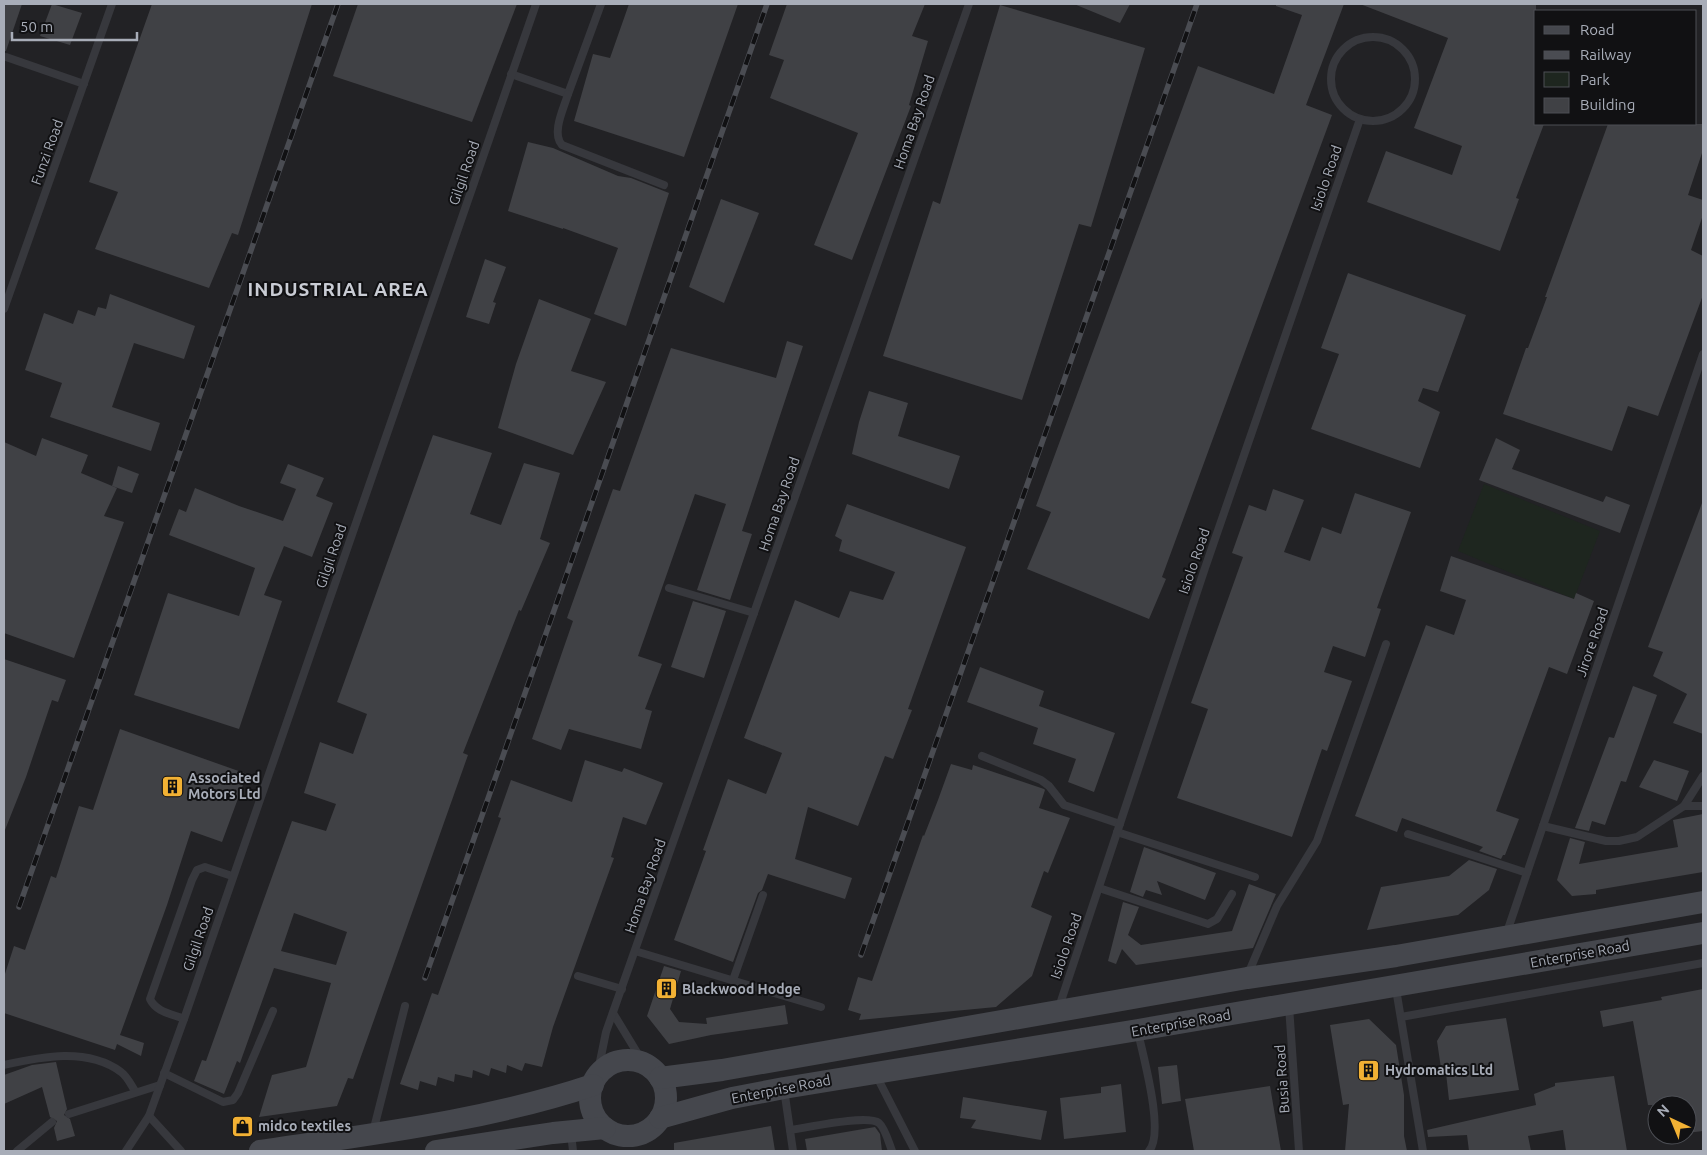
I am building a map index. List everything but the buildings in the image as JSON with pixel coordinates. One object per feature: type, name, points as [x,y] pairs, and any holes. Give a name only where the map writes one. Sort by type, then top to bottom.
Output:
[{"type":"main road","name":"Enterprise Road","points":[[260,1151],[359,1139],[531,1105],[595,1081],[609,1066],[624,1061],[652,1071],[722,1070],[1120,1002],[1247,978],[1505,938],[1703,902]]},
{"type":"main road","name":"Enterprise Road","points":[[436,1151],[572,1141],[605,1128],[613,1133],[630,1136],[644,1132],[660,1118],[732,1098],[784,1088],[1130,1032],[1703,933]]},
{"type":"main road","points":[[1120,1002],[1130,1032]]},
{"type":"main road","points":[[652,1071],[666,1098],[660,1118]]},
{"type":"main road","points":[[595,1081],[590,1104],[598,1122],[605,1128]]},
{"type":"lane","name":"Funzi Road","points":[[4,309],[112,4]]},
{"type":"lane","name":"Gilgil Road","points":[[126,1151],[149,1116],[184,1019],[232,876],[536,4]]},
{"type":"lane","points":[[601,4],[568,94],[557,132],[558,140],[562,144],[664,184]]},
{"type":"lane","name":"Homa Bay Road","points":[[595,1081],[604,1040],[969,4]]},
{"type":"lane","points":[[1372,37],[1389,40],[1402,49],[1412,63],[1414,89],[1407,104],[1394,116],[1377,121],[1360,119],[1344,110],[1334,95],[1332,87],[1333,69],[1341,53],[1355,42],[1372,37]]},
{"type":"lane","points":[[6,56],[84,84]]},
{"type":"lane","points":[[512,74],[568,94]]},
{"type":"lane","name":"Isiolo Road","points":[[1057,1013],[1118,828],[1360,119]]},
{"type":"lane","name":"Jirore Road","points":[[1505,938],[1703,354]]},
{"type":"lane","points":[[669,588],[754,613]]},
{"type":"lane","points":[[1247,978],[1277,906],[1317,841],[1386,644]]},
{"type":"lane","points":[[982,756],[1041,780],[1049,786],[1064,806],[1118,828],[1255,877]]},
{"type":"lane","points":[[1543,826],[1606,841],[1619,841],[1643,834],[1684,806],[1703,776]]},
{"type":"lane","points":[[1684,806],[1703,806]]},
{"type":"lane","points":[[1408,834],[1527,873]]},
{"type":"lane","points":[[184,1019],[153,1006],[150,999],[197,870],[205,867],[232,876]]},
{"type":"lane","points":[[1099,888],[1208,924],[1217,919],[1232,894]]},
{"type":"lane","points":[[732,980],[763,895]]},
{"type":"lane","points":[[636,951],[821,1007]]},
{"type":"lane","points":[[1401,1017],[1703,963]]},
{"type":"lane","points":[[578,976],[622,989]]},
{"type":"lane","points":[[1396,987],[1423,1151]]},
{"type":"lane","name":"Busia Road","points":[[1289,1004],[1299,1151]]},
{"type":"lane","points":[[359,1139],[405,1006]]},
{"type":"lane","points":[[164,1073],[223,1102],[233,1100],[238,1093],[273,1010]]},
{"type":"lane","points":[[614,1013],[652,1071]]},
{"type":"lane","points":[[1130,1032],[1154,1120],[1155,1136],[1149,1151]]},
{"type":"lane","points":[[4,1065],[50,1055],[86,1059],[106,1064],[122,1073],[135,1091]]},
{"type":"lane","points":[[875,1072],[915,1151]]},
{"type":"lane","points":[[69,1114],[135,1091],[160,1085]]},
{"type":"lane","points":[[784,1088],[793,1151]]},
{"type":"lane","points":[[149,1116],[181,1151]]},
{"type":"lane","points":[[790,1130],[861,1120],[876,1122],[880,1124],[892,1151]]},
{"type":"lane","points":[[17,1151],[52,1122]]},
{"type":"shaded area","points":[[4,4],[1703,4],[1703,1151],[4,1151]]},
{"type":"green space","points":[[1484,484],[1600,531],[1574,599],[1458,551]]},
{"type":"railway","points":[[19,907],[338,4]]},
{"type":"railway","points":[[425,978],[767,4]]},
{"type":"railway","points":[[861,955],[1197,4]]},
{"type":"place","name":"Associated Motors Ltd","points":[[172,786]]},
{"type":"place","name":"Blackwood Hodge","points":[[666,989]]},
{"type":"place","name":"Hydromatics Ltd","points":[[1369,1070]]},
{"type":"place","name":"midco textiles","points":[[242,1126]]},
{"type":"district","name":"INDUSTRIAL AREA","points":[[338,289]]}]
